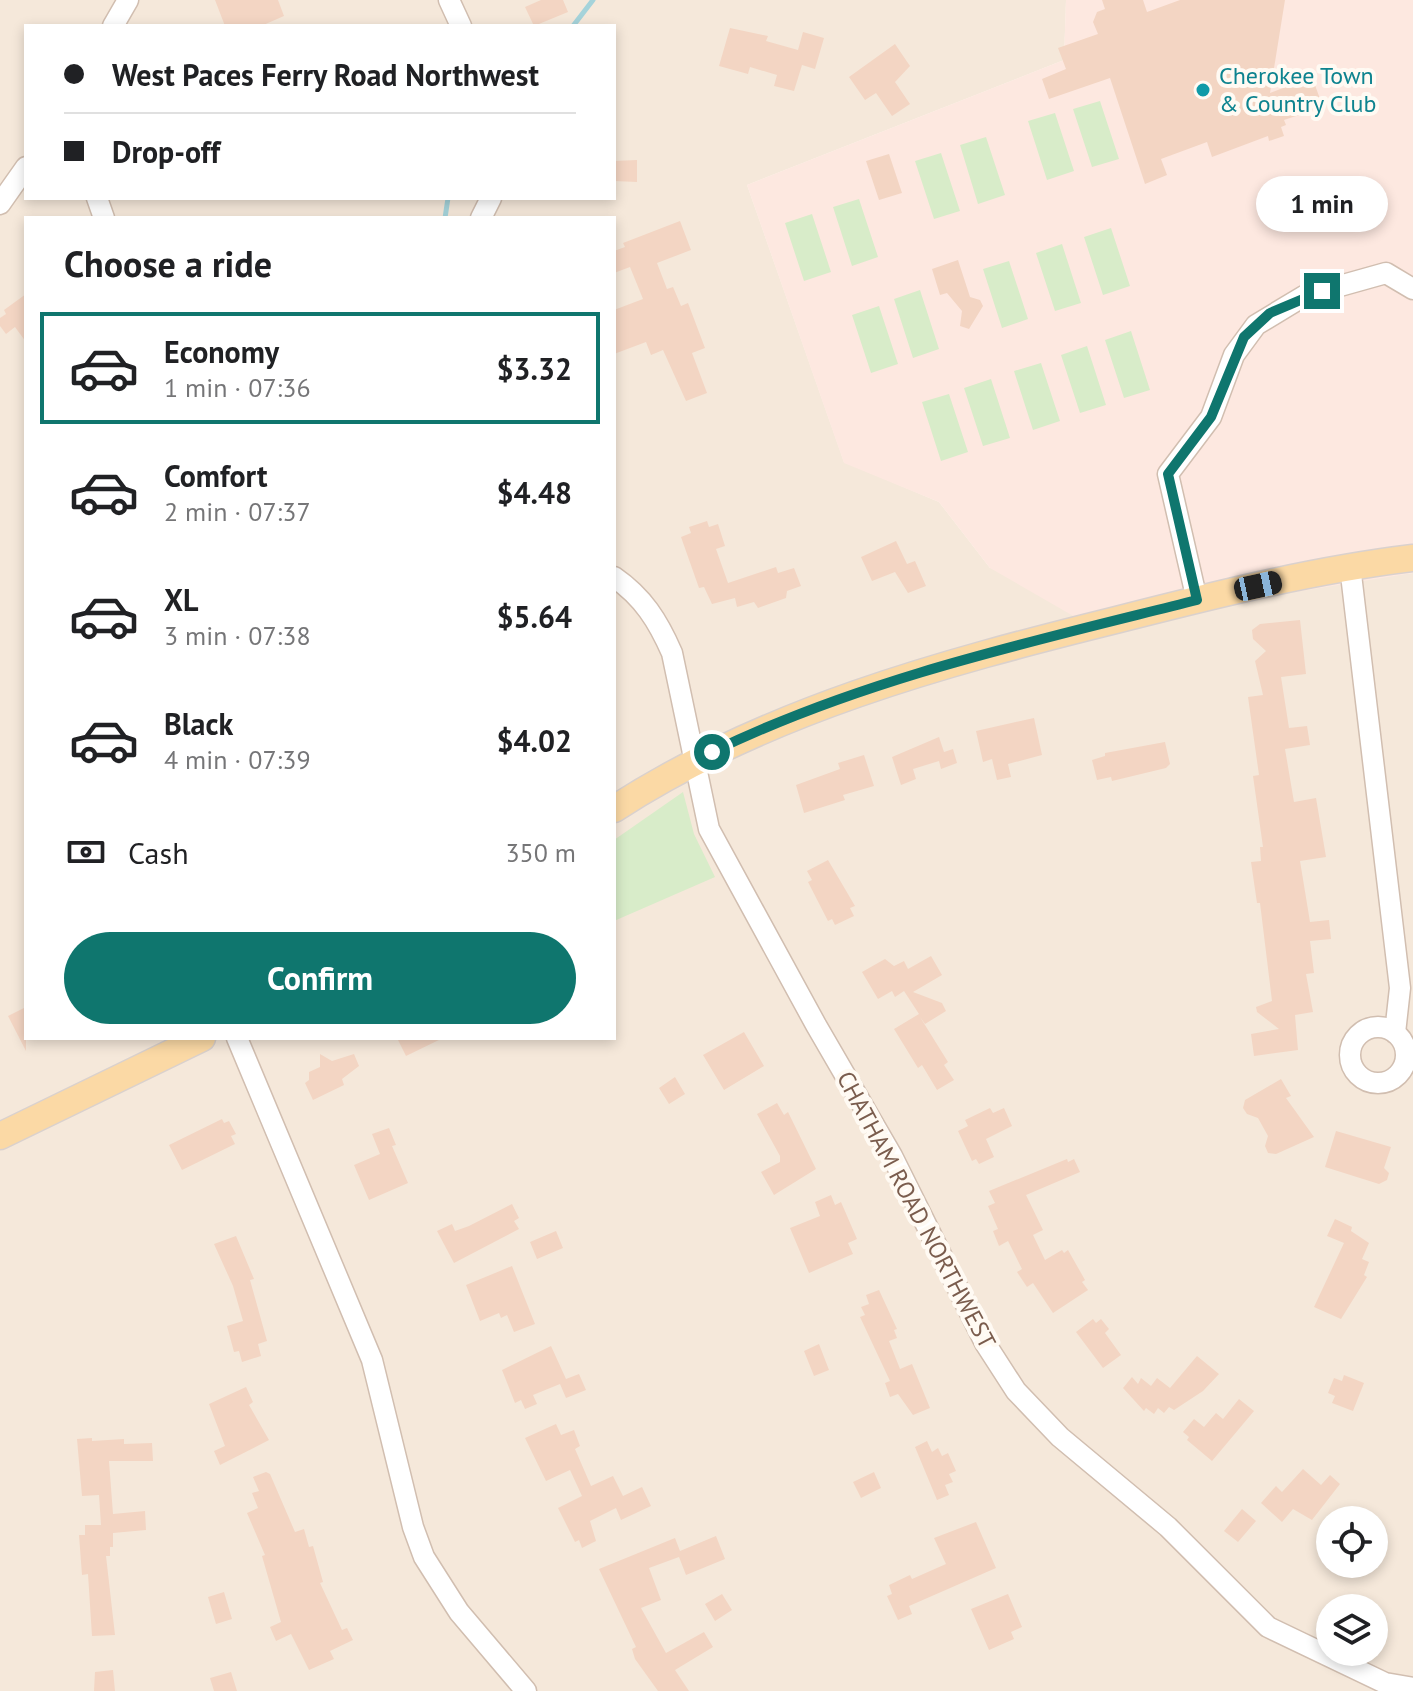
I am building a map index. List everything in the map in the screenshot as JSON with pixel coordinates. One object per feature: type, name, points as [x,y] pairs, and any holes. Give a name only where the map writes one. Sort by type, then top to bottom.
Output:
[{"type":"main road","points":[[616,808],[692,761],[776,725],[891,684],[1016,646],[1197,600],[1350,566],[1413,558]]},
{"type":"main road","points":[[0,1136],[198,1040]]},
{"type":"street","points":[[114,24],[128,0]]},
{"type":"street","points":[[449,0],[460,24]]},
{"type":"street","points":[[0,204],[24,170]]},
{"type":"street","points":[[1197,600],[1168,474],[1211,417],[1244,337],[1286,304],[1339,285],[1386,273],[1413,289]]},
{"type":"street","points":[[1350,566],[1400,988],[1400,1012],[1395,1033]]},
{"type":"street","name":"CHATHAM ROAD NORTHWEST","points":[[616,579],[645,604],[661,627],[672,653],[692,761],[709,829],[892,1156],[985,1343],[1016,1391],[1060,1437],[1168,1527],[1268,1627],[1385,1683],[1413,1688]]},
{"type":"street","points":[[238,1040],[372,1360],[386,1404],[413,1527],[424,1557],[459,1612],[526,1691]]},
{"type":"shaded area","points":[[0,0],[1066,0],[1064,60],[747,185],[844,462],[939,502],[990,568],[1367,578],[1413,573],[1413,1691],[0,1691]]},
{"type":"shaded area","points":[[1066,0],[1413,0],[1413,573],[1089,625],[990,568],[939,502],[844,463],[747,185],[1064,60]]},
{"type":"green space","points":[[1100,101],[1119,159],[1092,167],[1073,109]]},
{"type":"green space","points":[[1055,113],[1074,171],[1047,180],[1028,121]]},
{"type":"green space","points":[[986,137],[1005,195],[978,204],[960,145]]},
{"type":"green space","points":[[941,153],[960,211],[934,219],[915,161]]},
{"type":"green space","points":[[859,199],[878,257],[852,266],[833,207]]},
{"type":"green space","points":[[812,214],[831,272],[804,281],[785,223]]},
{"type":"green space","points":[[1111,228],[1130,286],[1103,295],[1084,237]]},
{"type":"green space","points":[[1062,244],[1081,303],[1055,311],[1036,253]]},
{"type":"green space","points":[[1009,261],[1028,319],[1002,328],[983,269]]},
{"type":"green space","points":[[920,290],[939,349],[913,358],[894,299]]},
{"type":"green space","points":[[879,306],[898,364],[871,373],[852,315]]},
{"type":"green space","points":[[1131,331],[1150,390],[1124,398],[1105,340]]},
{"type":"green space","points":[[1087,346],[1106,405],[1080,413],[1061,355]]},
{"type":"green space","points":[[1041,363],[1060,421],[1033,430],[1014,371]]},
{"type":"green space","points":[[991,379],[1010,438],[983,446],[964,388]]},
{"type":"green space","points":[[949,394],[968,452],[941,461],[922,402]]},
{"type":"green space","points":[[683,792],[694,834],[715,877],[616,920],[616,839]]},
{"type":"building","points":[[215,0],[278,0],[284,16],[266,24],[224,24]]},
{"type":"building","points":[[541,0],[563,0],[568,12],[533,24],[525,7]]},
{"type":"building","name":"Cherokee Town & Country Club","points":[[1102,0],[1143,0],[1147,12],[1180,0],[1285,0],[1270,93],[1312,77],[1323,107],[1284,120],[1286,125],[1281,127],[1284,136],[1269,141],[1268,136],[1212,157],[1207,142],[1161,159],[1167,175],[1145,184],[1110,78],[1049,99],[1042,79],[1066,69],[1058,48],[1098,34],[1093,22],[1097,12],[1105,9]]},
{"type":"building","points":[[730,28],[768,36],[766,41],[798,50],[803,32],[824,38],[815,69],[802,65],[794,91],[774,86],[777,75],[750,67],[748,74],[719,66]]},
{"type":"building","points":[[895,44],[910,66],[895,82],[910,104],[892,116],[876,93],[865,100],[849,77]]},
{"type":"building","points":[[889,154],[902,193],[879,200],[866,161]]},
{"type":"building","points":[[637,160],[637,182],[616,181],[616,161]]},
{"type":"building","points":[[680,221],[691,250],[657,263],[667,289],[673,287],[681,306],[688,303],[705,348],[692,353],[707,393],[686,401],[663,350],[651,355],[646,342],[616,353],[616,309],[643,299],[630,267],[616,272],[616,250],[625,247],[623,243]]},
{"type":"building","points":[[958,260],[970,297],[980,300],[983,306],[969,329],[960,326],[962,311],[947,293],[940,295],[932,269]]},
{"type":"building","points":[[24,295],[24,339],[15,327],[6,334],[0,326],[0,318],[6,314],[4,310]]},
{"type":"building","points":[[707,521],[709,527],[718,524],[725,546],[716,549],[728,583],[776,567],[778,573],[794,568],[801,586],[787,591],[786,598],[758,608],[754,602],[737,607],[735,598],[712,604],[704,587],[699,588],[681,537],[691,533],[689,527]]},
{"type":"building","points":[[896,541],[907,564],[915,561],[926,586],[908,593],[895,572],[872,581],[861,557]]},
{"type":"building","points":[[1300,620],[1306,674],[1281,677],[1289,728],[1307,726],[1310,745],[1285,749],[1294,802],[1316,798],[1326,857],[1300,861],[1310,922],[1329,920],[1331,939],[1310,941],[1314,973],[1306,974],[1313,1012],[1295,1015],[1298,1050],[1254,1056],[1251,1034],[1279,1029],[1257,1012],[1256,1007],[1272,1001],[1260,903],[1257,903],[1251,862],[1261,861],[1260,847],[1263,847],[1253,776],[1259,775],[1248,697],[1263,695],[1255,661],[1266,651],[1253,639],[1252,630],[1260,624]]},
{"type":"building","points":[[1034,718],[1042,755],[1008,764],[1011,777],[997,780],[992,759],[983,762],[976,731]]},
{"type":"building","points":[[939,737],[944,752],[953,749],[957,763],[941,769],[939,761],[913,769],[916,779],[901,785],[892,757]]},
{"type":"building","points":[[1165,742],[1170,764],[1166,768],[1112,781],[1111,777],[1097,780],[1092,760],[1105,756],[1105,753]]},
{"type":"building","points":[[864,755],[874,786],[843,795],[845,800],[804,813],[796,785],[840,769],[838,763]]},
{"type":"building","points":[[828,860],[855,906],[850,908],[854,916],[835,925],[832,919],[828,921],[808,882],[812,880],[807,871]]},
{"type":"building","points":[[931,956],[942,975],[913,992],[942,1003],[946,1011],[925,1024],[920,1017],[948,1062],[944,1065],[954,1080],[937,1090],[922,1065],[918,1068],[894,1029],[919,1014],[904,991],[895,997],[892,991],[878,999],[862,972],[885,959],[894,966],[904,961],[908,969]]},
{"type":"building","points":[[24,1008],[26,1051],[8,1016]]},
{"type":"building","points":[[744,1032],[764,1066],[724,1090],[703,1055]]},
{"type":"building","points":[[398,1040],[439,1040],[406,1056]]},
{"type":"building","points":[[320,1054],[332,1061],[354,1054],[359,1066],[342,1079],[344,1085],[313,1100],[305,1083],[309,1080],[309,1072],[320,1067]]},
{"type":"building","points":[[675,1077],[685,1094],[669,1104],[659,1088]]},
{"type":"building","points":[[1281,1079],[1291,1096],[1286,1098],[1314,1137],[1276,1154],[1268,1153],[1265,1146],[1268,1136],[1258,1118],[1247,1114],[1243,1108],[1245,1100]]},
{"type":"building","points":[[777,1103],[784,1115],[788,1112],[816,1169],[774,1195],[761,1172],[780,1162],[780,1156],[757,1114]]},
{"type":"building","points":[[990,1108],[993,1113],[1004,1108],[1012,1126],[986,1139],[994,1157],[979,1164],[976,1159],[972,1161],[958,1131],[968,1126],[965,1120]]},
{"type":"building","points":[[222,1119],[224,1123],[229,1121],[236,1134],[231,1136],[235,1144],[182,1170],[169,1145]]},
{"type":"building","points":[[389,1128],[396,1145],[392,1146],[408,1183],[369,1200],[354,1165],[380,1154],[372,1134]]},
{"type":"building","points":[[1336,1131],[1391,1147],[1384,1168],[1389,1173],[1387,1180],[1379,1184],[1325,1167]]},
{"type":"building","points":[[1067,1159],[1068,1162],[1074,1159],[1080,1172],[1026,1195],[1043,1230],[1033,1235],[1045,1260],[1068,1250],[1088,1290],[1053,1313],[1033,1283],[1027,1287],[1017,1272],[1022,1269],[1008,1241],[999,1246],[993,1231],[998,1229],[988,1206],[995,1203],[989,1191]]},
{"type":"building","points":[[831,1195],[835,1205],[841,1202],[857,1239],[848,1243],[853,1254],[809,1273],[790,1228],[820,1216],[815,1202]]},
{"type":"building","points":[[512,1204],[519,1218],[514,1221],[519,1229],[454,1263],[437,1231],[452,1224],[455,1231],[469,1226]]},
{"type":"building","points":[[1335,1219],[1352,1227],[1351,1231],[1369,1243],[1362,1259],[1369,1262],[1364,1275],[1367,1277],[1341,1319],[1314,1307],[1344,1243],[1327,1236]]},
{"type":"building","points":[[556,1231],[563,1248],[537,1259],[530,1242]]},
{"type":"building","points":[[236,1236],[254,1279],[250,1280],[267,1341],[258,1344],[261,1356],[242,1362],[239,1351],[234,1352],[227,1326],[243,1321],[233,1286],[214,1244]]},
{"type":"building","points":[[512,1266],[535,1324],[514,1332],[507,1315],[501,1318],[499,1313],[480,1321],[466,1285]]},
{"type":"building","points":[[879,1290],[897,1329],[894,1330],[897,1338],[889,1341],[900,1369],[912,1364],[930,1408],[913,1415],[898,1394],[890,1397],[885,1383],[890,1381],[860,1317],[865,1315],[861,1307],[869,1304],[866,1295]]},
{"type":"building","points":[[1093,1319],[1096,1323],[1101,1319],[1109,1329],[1105,1333],[1121,1355],[1103,1368],[1076,1332]]},
{"type":"building","points":[[819,1344],[829,1370],[814,1376],[804,1351]]},
{"type":"building","points":[[551,1346],[566,1379],[579,1374],[586,1390],[566,1398],[560,1384],[533,1395],[537,1404],[525,1409],[521,1400],[515,1403],[502,1370]]},
{"type":"building","points":[[1197,1356],[1219,1374],[1203,1391],[1174,1410],[1169,1407],[1164,1413],[1158,1408],[1154,1414],[1146,1408],[1144,1411],[1123,1388],[1132,1377],[1138,1384],[1141,1378],[1151,1386],[1157,1378],[1170,1388]]},
{"type":"building","points":[[1344,1375],[1364,1383],[1353,1411],[1332,1403],[1335,1396],[1328,1393],[1334,1378],[1342,1381]]},
{"type":"building","points":[[246,1387],[253,1402],[249,1405],[269,1440],[220,1465],[214,1451],[225,1446],[209,1404]]},
{"type":"building","points":[[1239,1399],[1254,1411],[1212,1461],[1187,1440],[1189,1437],[1183,1432],[1194,1419],[1204,1427],[1216,1413],[1223,1419]]},
{"type":"building","points":[[556,1424],[561,1435],[574,1430],[580,1446],[575,1449],[591,1486],[613,1476],[623,1496],[642,1487],[651,1506],[621,1520],[616,1508],[590,1521],[596,1541],[582,1548],[579,1540],[575,1542],[558,1508],[582,1496],[570,1470],[546,1481],[525,1438]]},
{"type":"building","points":[[92,1438],[92,1441],[124,1439],[124,1444],[152,1443],[153,1461],[109,1461],[113,1514],[145,1511],[146,1530],[113,1533],[113,1547],[110,1547],[110,1556],[106,1556],[115,1635],[92,1636],[88,1574],[82,1575],[79,1535],[85,1535],[85,1525],[101,1525],[99,1495],[82,1496],[77,1439]]},
{"type":"building","points":[[927,1441],[932,1452],[938,1448],[942,1456],[948,1453],[956,1471],[949,1474],[953,1482],[945,1485],[949,1495],[937,1500],[915,1447]]},
{"type":"building","points":[[1303,1469],[1321,1485],[1330,1475],[1340,1484],[1323,1506],[1316,1506],[1316,1515],[1312,1520],[1293,1509],[1282,1522],[1261,1503],[1276,1486],[1282,1492]]},
{"type":"building","points":[[266,1472],[270,1474],[295,1532],[304,1529],[309,1547],[313,1546],[323,1582],[320,1583],[342,1630],[347,1628],[353,1640],[330,1651],[334,1659],[309,1670],[291,1634],[276,1641],[270,1627],[281,1622],[262,1556],[265,1555],[247,1513],[258,1508],[252,1493],[259,1491],[253,1477]]},
{"type":"building","points":[[874,1472],[881,1488],[861,1498],[853,1482]]},
{"type":"building","points":[[1242,1509],[1256,1521],[1238,1542],[1224,1531]]},
{"type":"building","points":[[976,1522],[996,1568],[909,1606],[912,1614],[898,1620],[887,1596],[892,1594],[889,1585],[946,1564],[934,1538]]},
{"type":"building","points":[[716,1536],[725,1559],[686,1575],[679,1557],[649,1568],[661,1600],[641,1608],[666,1653],[704,1632],[713,1647],[675,1670],[689,1691],[658,1691],[635,1659],[632,1649],[636,1647],[599,1569],[675,1538],[680,1551]]},
{"type":"building","points":[[224,1592],[232,1619],[216,1624],[208,1597]]},
{"type":"building","points":[[722,1594],[732,1610],[715,1621],[705,1604]]},
{"type":"building","points":[[1008,1594],[1022,1627],[1011,1632],[1014,1639],[989,1650],[971,1609]]},
{"type":"building","points":[[113,1670],[115,1691],[94,1691],[95,1672]]},
{"type":"building","points":[[231,1672],[237,1691],[214,1691],[210,1678]]},
{"type":"waterway","points":[[575,24],[593,0]]},
{"type":"waterway","points":[[445,216],[448,200]]},
{"type":"place","name":"Cherokee Town & Country Club","points":[[1203,90]]},
{"type":"route","points":[[712,752],[821,707],[891,684],[1016,646],[1197,600],[1168,474],[1211,417],[1244,337],[1270,313],[1304,296],[1322,291]]}]
